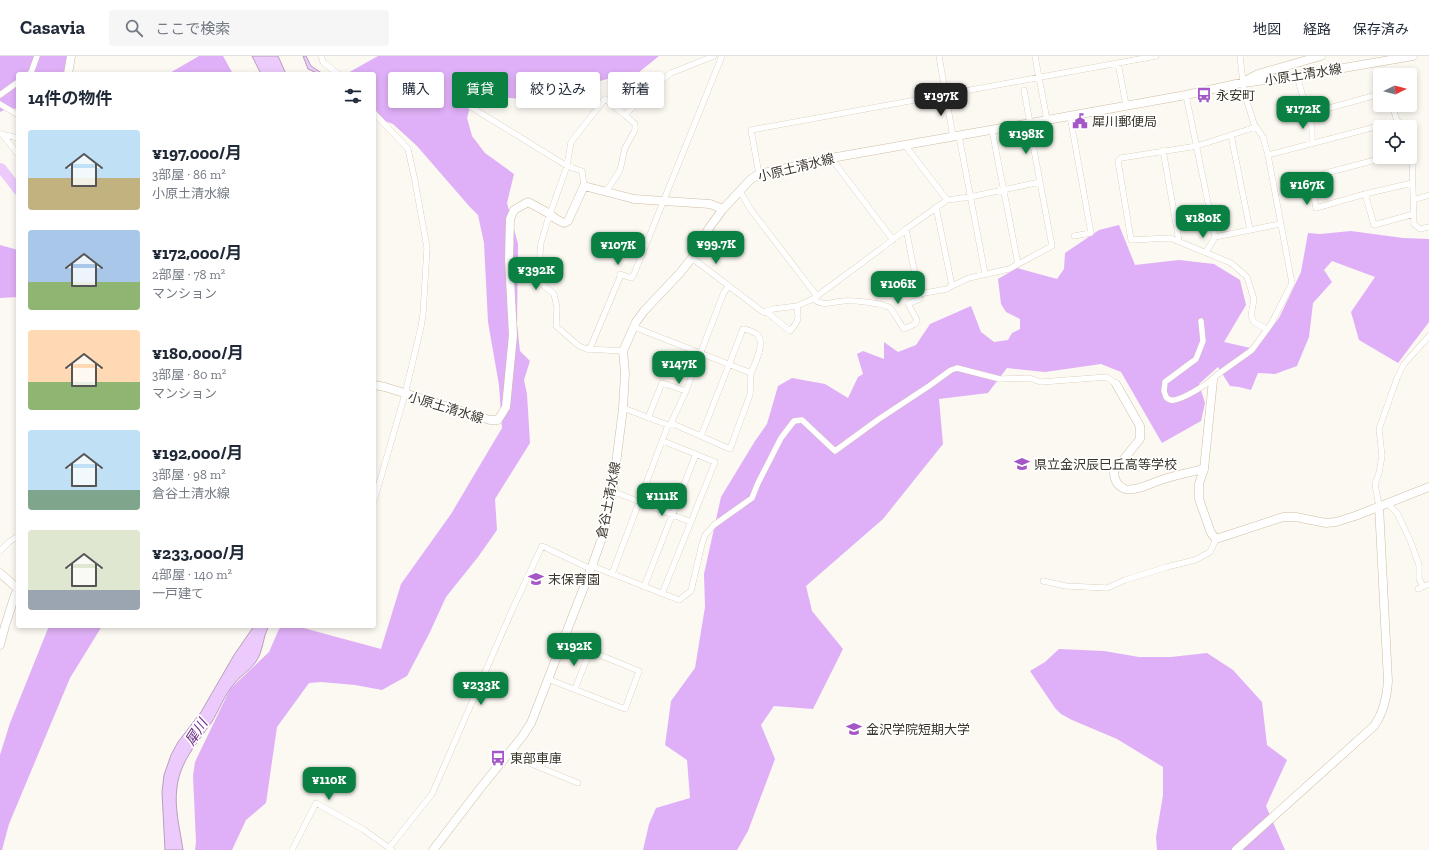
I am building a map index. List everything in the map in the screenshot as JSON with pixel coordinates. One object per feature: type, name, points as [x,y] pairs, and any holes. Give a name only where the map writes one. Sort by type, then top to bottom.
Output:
[{"type":"main road","points":[[68,72],[72,56]]},
{"type":"main road","points":[[1242,83],[1258,74],[1321,56]]},
{"type":"main road","name":"小原土清水線","points":[[723,209],[751,179],[759,174],[831,158],[1186,95],[1242,83],[1297,76],[1413,56]]},
{"type":"main road","points":[[584,186],[634,199],[710,204],[723,209]]},
{"type":"main road","name":"小原土清水線","points":[[376,386],[490,420],[498,420],[506,407],[513,335],[509,260],[510,219],[514,210],[528,202],[564,223],[568,221],[584,186]]},
{"type":"main road","name":"倉谷土清水線","points":[[433,850],[531,724],[592,568],[604,532],[612,491],[623,408],[623,351],[634,327],[644,311],[692,258],[709,228],[723,209]]},
{"type":"main road","points":[[1213,380],[1204,469],[1199,484],[1199,499],[1211,533],[1216,539],[1283,517],[1296,517],[1326,523],[1336,522],[1429,487]]},
{"type":"main road","points":[[1116,384],[1140,426],[1141,434],[1140,439],[1114,471],[1117,484],[1125,489],[1140,488],[1164,479],[1204,469]]},
{"type":"main road","points":[[1236,850],[1374,726],[1380,718],[1387,694],[1388,681],[1383,505]]},
{"type":"main road","points":[[0,573],[16,588]]},
{"type":"main road","points":[[0,645],[16,593]]},
{"type":"street","points":[[31,72],[38,56]]},
{"type":"street","points":[[321,56],[323,62],[336,72]]},
{"type":"street","points":[[625,115],[649,90],[670,73],[714,56]]},
{"type":"street","points":[[588,349],[591,346],[620,274],[631,278],[634,274],[722,56]]},
{"type":"street","points":[[939,56],[946,95],[970,197],[985,274]]},
{"type":"street","points":[[1035,56],[1047,120]]},
{"type":"street","points":[[759,174],[750,130],[1156,56]]},
{"type":"street","points":[[1201,322],[1203,341],[1196,359],[1165,382],[1164,391],[1166,397],[1171,400],[1178,399],[1213,380],[1252,350],[1271,324],[1292,283],[1268,155],[1263,137],[1256,127],[1248,105],[1242,83],[1240,56]]},
{"type":"street","points":[[1118,63],[1126,105]]},
{"type":"street","points":[[1297,76],[1312,128],[1312,144]]},
{"type":"street","points":[[0,95],[16,83]]},
{"type":"street","points":[[919,294],[947,289],[969,278],[1009,268],[1052,246],[1024,90]]},
{"type":"street","points":[[1186,95],[1215,236],[1206,252]]},
{"type":"street","points":[[1308,114],[1373,96]]},
{"type":"street","points":[[606,192],[620,170],[626,148],[635,130],[635,124],[605,99],[571,142],[567,166],[552,215],[548,219],[541,243],[538,277],[543,285],[554,294],[557,308],[556,326],[580,346],[588,349],[623,351]]},
{"type":"street","points":[[0,104],[16,114]]},
{"type":"street","points":[[473,108],[567,166],[582,171],[584,186]]},
{"type":"street","points":[[376,115],[408,149],[426,242],[423,314],[421,327],[376,494]]},
{"type":"street","points":[[1070,116],[1091,233],[1074,236]]},
{"type":"street","points":[[1256,127],[1197,146],[1163,150],[1121,158],[1118,162],[1131,240],[1170,238],[1231,263],[1247,277],[1254,299],[1251,316],[1254,322],[1266,329]]},
{"type":"street","points":[[992,130],[1018,264]]},
{"type":"street","points":[[1268,155],[1373,130]]},
{"type":"street","points":[[1,134],[16,138]]},
{"type":"street","points":[[1,134],[16,152]]},
{"type":"street","points":[[1231,134],[1250,230]]},
{"type":"street","points":[[905,145],[947,200]]},
{"type":"street","points":[[1163,150],[1179,241]]},
{"type":"street","points":[[831,158],[893,240]]},
{"type":"street","points":[[1373,161],[1326,173],[1311,180],[1316,208],[1412,183]]},
{"type":"street","points":[[1412,164],[1414,224],[1420,229],[1429,227]]},
{"type":"street","points":[[763,312],[773,309],[797,306],[815,298],[947,200],[970,197],[1040,182]]},
{"type":"street","points":[[740,191],[751,210],[820,303],[826,304],[844,301],[874,303],[890,308],[904,329],[915,324],[917,320],[908,304],[920,299],[906,229]]},
{"type":"street","points":[[1365,194],[1374,225],[1414,214]]},
{"type":"street","points":[[1413,200],[1429,195]]},
{"type":"street","points":[[936,207],[952,286]]},
{"type":"street","points":[[1215,236],[1280,224]]},
{"type":"street","points":[[692,258],[763,312],[768,313],[790,331],[797,324],[799,319],[797,306]]},
{"type":"street","points":[[612,574],[670,424],[686,391],[724,292],[729,286]]},
{"type":"street","points":[[634,327],[752,373]]},
{"type":"street","points":[[623,408],[648,418],[670,424],[730,448],[750,395],[752,373],[759,355],[761,340],[757,334],[743,329],[701,436]]},
{"type":"street","points":[[1429,336],[1404,364],[1397,378],[1380,430],[1382,456],[1379,473],[1375,484],[1383,505],[1397,513],[1410,540],[1419,565],[1420,587],[1429,584]]},
{"type":"street","points":[[292,850],[316,804],[364,830],[390,849],[432,794],[516,601],[542,546],[592,568],[612,574],[678,600],[691,592],[705,534],[714,525],[752,498],[758,483],[782,438],[794,421],[802,420],[835,451],[878,419],[957,368],[1000,379],[1030,378],[1041,382],[1107,376],[1116,384]]},
{"type":"street","points":[[648,418],[662,383],[686,391]]},
{"type":"street","points":[[662,594],[715,462],[663,442]]},
{"type":"street","points":[[644,587],[696,454]]},
{"type":"street","points":[[612,491],[691,522]]},
{"type":"street","points":[[0,551],[8,542],[16,537]]},
{"type":"street","points":[[1042,581],[1066,586],[1107,588],[1125,580],[1195,560],[1210,552],[1216,539]]},
{"type":"street","points":[[548,679],[625,709],[639,671],[563,640]]},
{"type":"street","points":[[575,690],[590,651]]},
{"type":"street","points":[[508,754],[578,783]]},
{"type":"shaded area","points":[[0,56],[70,56],[66,72],[16,72],[16,109],[8,108],[0,112]]},
{"type":"shaded area","points":[[199,56],[223,56],[232,72],[171,72]]},
{"type":"shaded area","points":[[378,56],[659,56],[639,72],[608,72],[608,79],[600,81],[600,72],[516,72],[516,99],[508,98],[508,72],[452,72],[452,108],[470,108],[467,118],[472,136],[485,153],[514,174],[507,203],[518,244],[517,324],[520,351],[530,361],[524,380],[527,394],[530,443],[495,499],[497,530],[478,557],[446,597],[407,676],[382,690],[355,685],[321,682],[309,683],[277,727],[266,803],[246,820],[232,850],[195,850],[196,842],[193,776],[195,762],[230,689],[269,652],[280,628],[303,628],[381,649],[401,584],[451,514],[502,428],[499,385],[488,322],[484,243],[478,215],[417,146],[393,124],[376,118],[376,72],[350,72]]},
{"type":"shaded area","points":[[1119,225],[1135,265],[1179,260],[1214,264],[1240,280],[1246,305],[1224,342],[1255,349],[1279,318],[1301,272],[1308,233],[1320,234],[1351,231],[1403,238],[1429,239],[1429,322],[1398,363],[1359,340],[1351,312],[1375,277],[1332,261],[1324,270],[1332,282],[1313,303],[1309,337],[1297,366],[1275,374],[1258,373],[1251,390],[1230,386],[1218,367],[1199,384],[1205,403],[1201,421],[1162,443],[1121,372],[1101,364],[1045,372],[1007,368],[988,393],[939,399],[943,444],[883,519],[806,586],[812,611],[843,649],[813,709],[774,706],[761,725],[775,759],[748,831],[737,850],[643,850],[649,824],[656,808],[690,798],[687,760],[665,745],[671,701],[695,668],[705,607],[704,574],[721,497],[767,424],[778,386],[792,378],[825,384],[848,398],[858,377],[863,374],[857,354],[863,351],[884,359],[884,342],[898,352],[916,345],[930,324],[971,306],[981,332],[994,342],[1008,340],[1012,333],[1020,329],[1020,319],[1006,312],[1001,304],[998,279],[1017,268],[1057,279],[1064,269],[1065,253],[1099,230]]},
{"type":"shaded area","points":[[0,245],[16,249],[16,297],[0,298]]},
{"type":"shaded area","points":[[48,628],[101,628],[70,678],[9,824],[2,850],[0,850],[0,755],[10,723]]},
{"type":"shaded area","points":[[1059,649],[1104,651],[1139,657],[1171,657],[1207,653],[1233,670],[1262,702],[1267,745],[1287,760],[1266,806],[1285,850],[1157,850],[1156,837],[1163,795],[1163,767],[1117,739],[1072,720],[1061,714],[1055,708],[1030,671],[1045,662]]},
{"type":"water","points":[[252,56],[278,56],[285,72],[260,72]]},
{"type":"water","points":[[303,56],[306,56],[311,66],[320,72],[315,72],[308,69]]},
{"type":"water","name":"犀川","points":[[253,628],[268,628],[258,658],[253,666],[230,688],[211,723],[185,761],[179,778],[176,795],[183,850],[165,850],[162,792],[164,775],[171,755],[178,742],[201,712],[234,655]]},
{"type":"waterway","points":[[0,168],[16,187]]},
{"type":"place","name":"永安町","points":[[1204,95]]},
{"type":"place","name":"犀川郵便局","points":[[1080,121]]},
{"type":"place","name":"県立金沢辰巳丘高等学校","points":[[1022,464]]},
{"type":"place","name":"末保育園","points":[[536,579]]},
{"type":"place","name":"金沢学院短期大学","points":[[854,729]]},
{"type":"place","name":"東部車庫","points":[[498,758]]}]
